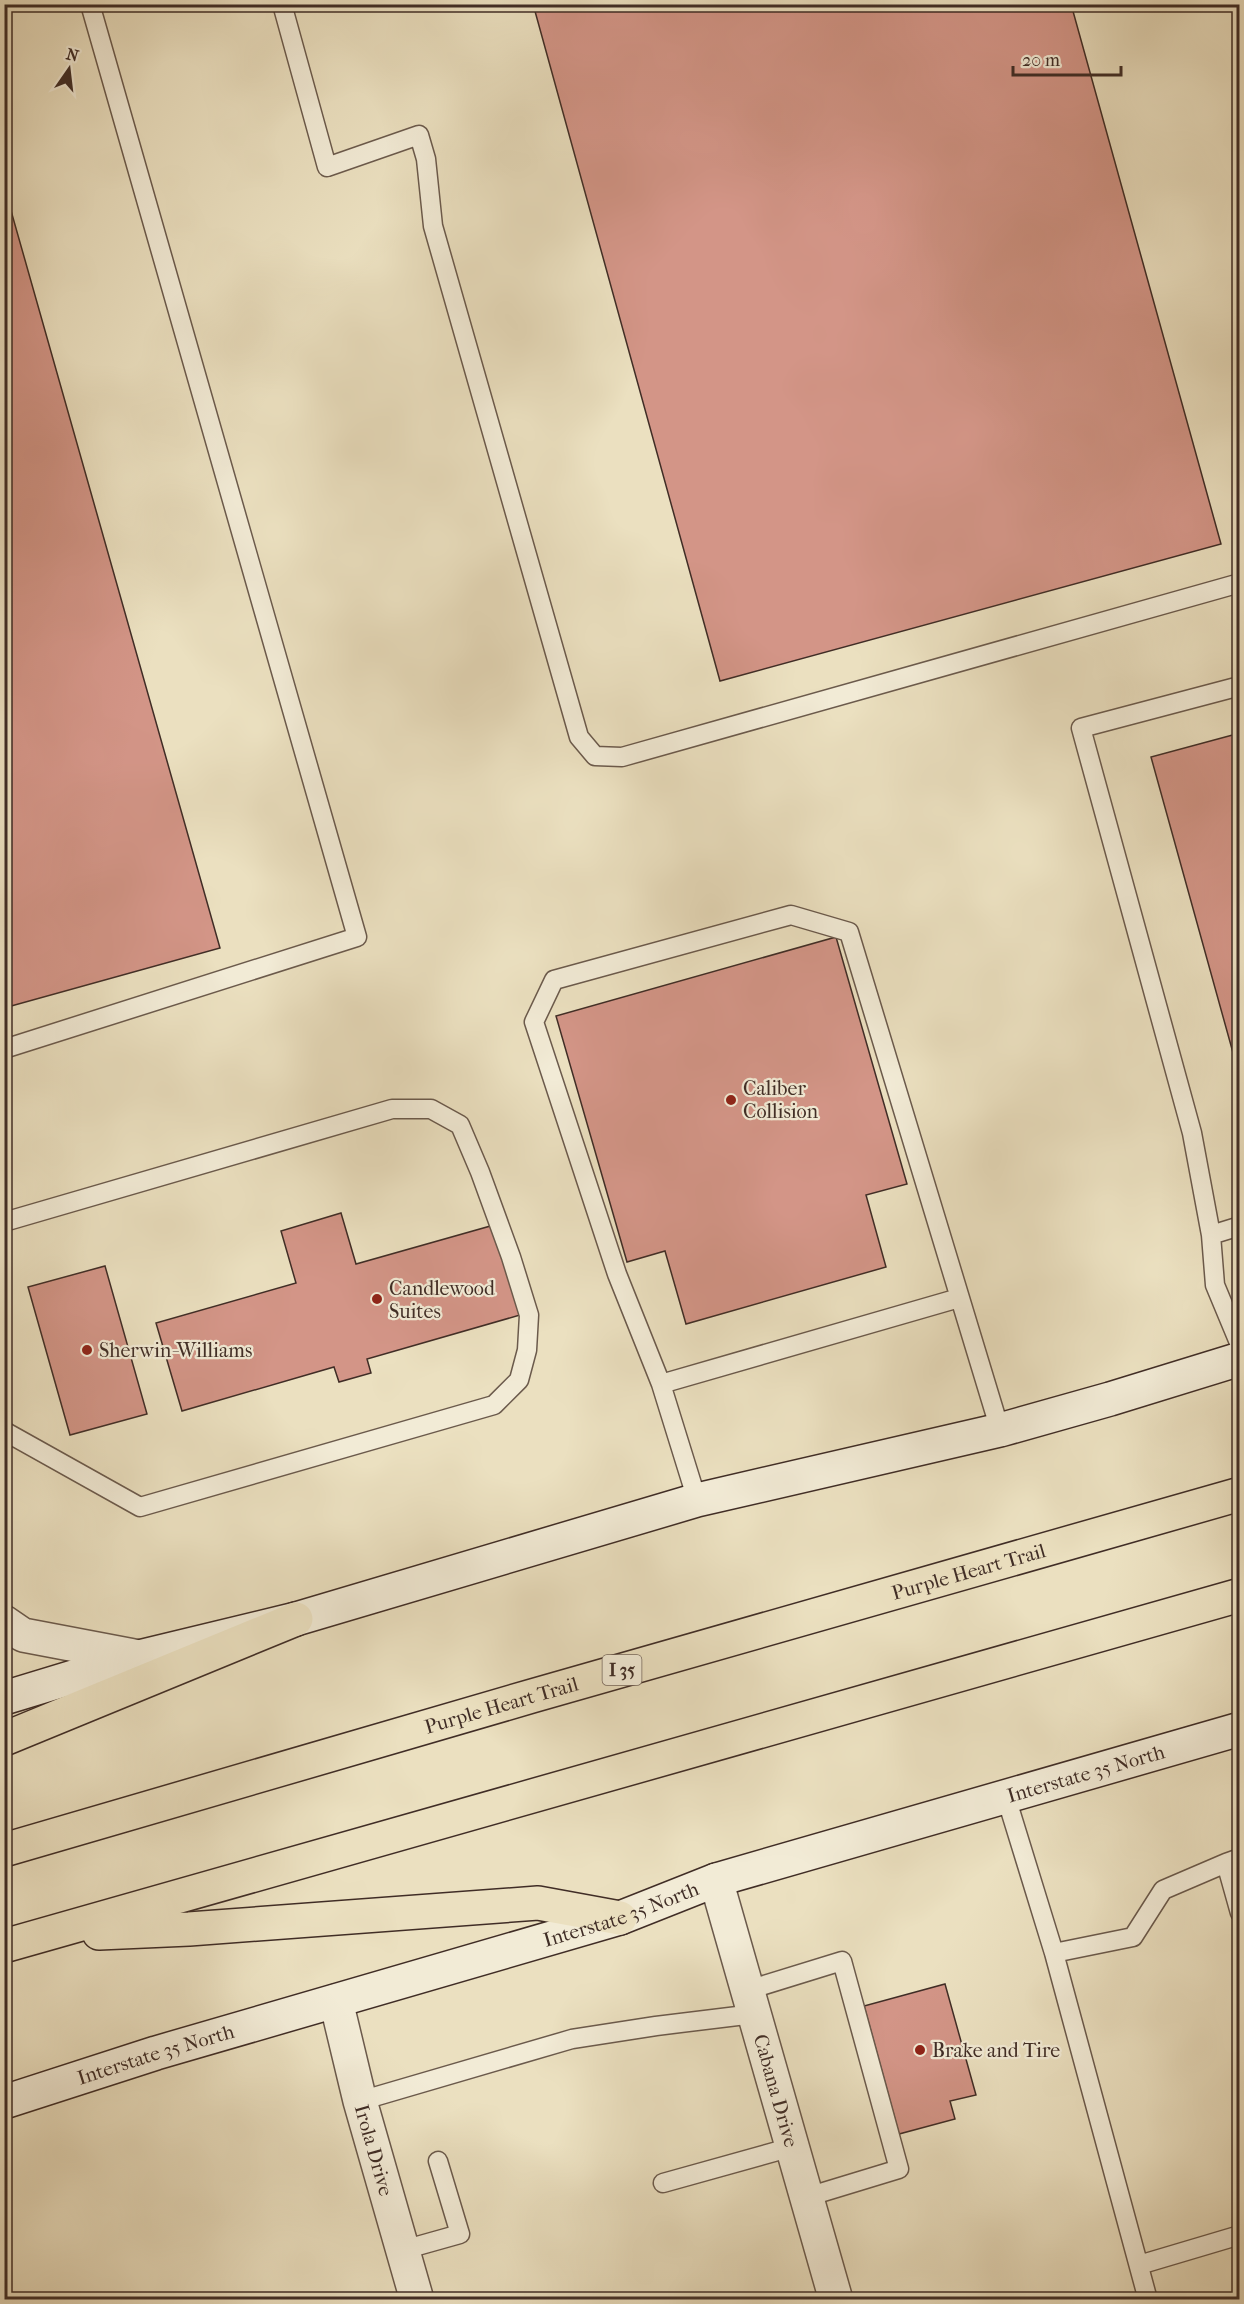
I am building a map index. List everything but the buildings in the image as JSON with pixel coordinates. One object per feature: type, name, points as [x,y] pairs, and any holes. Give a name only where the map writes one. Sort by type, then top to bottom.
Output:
[{"type":"highway","name":"Purple Heart Trail","points":[[4,1850],[1239,1494]]},
{"type":"highway","points":[[4,1946],[1239,1595]]},
{"type":"highway","points":[[4,1739],[296,1618]]},
{"type":"highway","points":[[43,1935],[189,1929],[538,1903],[620,1918]]},
{"type":"main road","points":[[4,1698],[139,1658],[296,1618],[697,1500],[1000,1430],[1239,1359]]},
{"type":"main road","points":[[4,1622],[23,1635],[139,1658]]},
{"type":"main road","name":"Interstate 35 North","points":[[4,2102],[156,2053],[620,1918],[716,1880],[1239,1730]]},
{"type":"main road","name":"Cabana Drive","points":[[716,1880],[836,2300]]},
{"type":"main road","name":"Irola Drive","points":[[336,2001],[360,2101],[417,2300]]},
{"type":"lane","points":[[4,1049],[357,937],[90,4]]},
{"type":"lane","points":[[282,4],[327,167],[419,135],[426,159],[436,237],[579,737],[595,756],[622,757],[1239,583]]},
{"type":"lane","points":[[1239,686],[1081,728],[1192,1133],[1211,1235],[1215,1284],[1239,1345]]},
{"type":"lane","points":[[697,1500],[661,1384],[617,1274],[534,1022],[554,980],[792,915],[849,932],[1000,1430]]},
{"type":"lane","points":[[4,1222],[392,1109],[431,1109],[460,1125],[511,1257],[529,1315],[527,1350],[519,1380],[494,1405],[140,1507],[4,1431]]},
{"type":"lane","points":[[1211,1235],[1239,1226]]},
{"type":"lane","points":[[661,1384],[959,1298]]},
{"type":"lane","points":[[1006,1797],[1054,1953],[1148,2300]]},
{"type":"lane","points":[[1054,1953],[1133,1937],[1163,1890],[1233,1860],[1239,1913]]},
{"type":"lane","points":[[360,2101],[572,2039],[656,2026],[751,2002],[842,1961],[899,2169],[807,2197]]},
{"type":"lane","points":[[663,2184],[792,2147]]},
{"type":"lane","points":[[403,2250],[460,2234],[438,2161]]},
{"type":"lane","points":[[1139,2265],[1239,2235]]},
{"type":"place","name":"Caliber Collision","points":[[731,1100]]},
{"type":"place","name":"Candlewood Suites","points":[[377,1299]]},
{"type":"place","name":"Sherwin-Williams","points":[[87,1350]]},
{"type":"place","name":"Brake and Tire","points":[[920,2050]]}]
